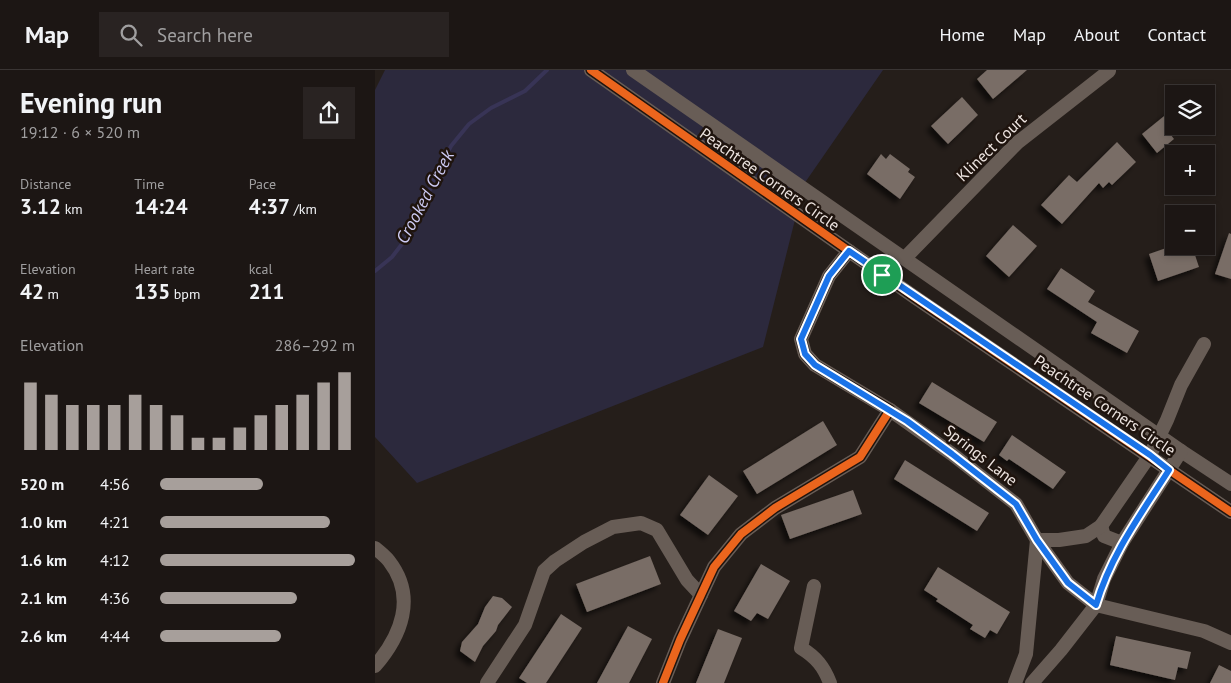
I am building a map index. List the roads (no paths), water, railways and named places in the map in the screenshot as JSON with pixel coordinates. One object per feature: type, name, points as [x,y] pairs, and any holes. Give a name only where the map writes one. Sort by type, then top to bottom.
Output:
[{"type":"street","name":"Peachtree Corners Circle","points":[[591,70],[849,251],[1231,512]]},
{"type":"street","name":"Peachtree Corners Circle","points":[[633,70],[1181,452],[1231,484]]},
{"type":"street","name":"Klinect Court","points":[[905,258],[1017,143],[1109,71]]},
{"type":"street","name":"Springs Lane","points":[[849,251],[829,276],[801,339],[805,354],[815,365],[890,410],[952,454],[1016,504],[1037,540],[1068,583],[1096,605],[1204,631],[1231,643]]},
{"type":"street","points":[[1015,683],[1027,654],[1037,540],[1059,540],[1085,536],[1101,526],[1150,455],[1181,385],[1204,344]]},
{"type":"street","points":[[663,683],[679,640],[714,568],[741,534],[775,508],[860,457],[890,410]]},
{"type":"street","points":[[1032,683],[1096,605],[1105,579],[1122,543],[1181,452]]},
{"type":"street","points":[[487,683],[525,625],[544,571],[555,561],[584,542],[613,527],[641,523],[657,530],[687,580],[701,595]]},
{"type":"street","points":[[1101,526],[1104,536],[1122,543]]},
{"type":"street","points":[[375,548],[389,561],[400,580],[405,603],[401,623],[389,650],[375,666]]},
{"type":"street","points":[[814,586],[801,648],[812,654],[825,669],[830,683]]},
{"type":"waterway","name":"Crooked Creek","points":[[375,271],[392,257],[409,235],[424,205],[436,174],[451,146],[469,124],[491,108],[525,91],[547,70]]}]
